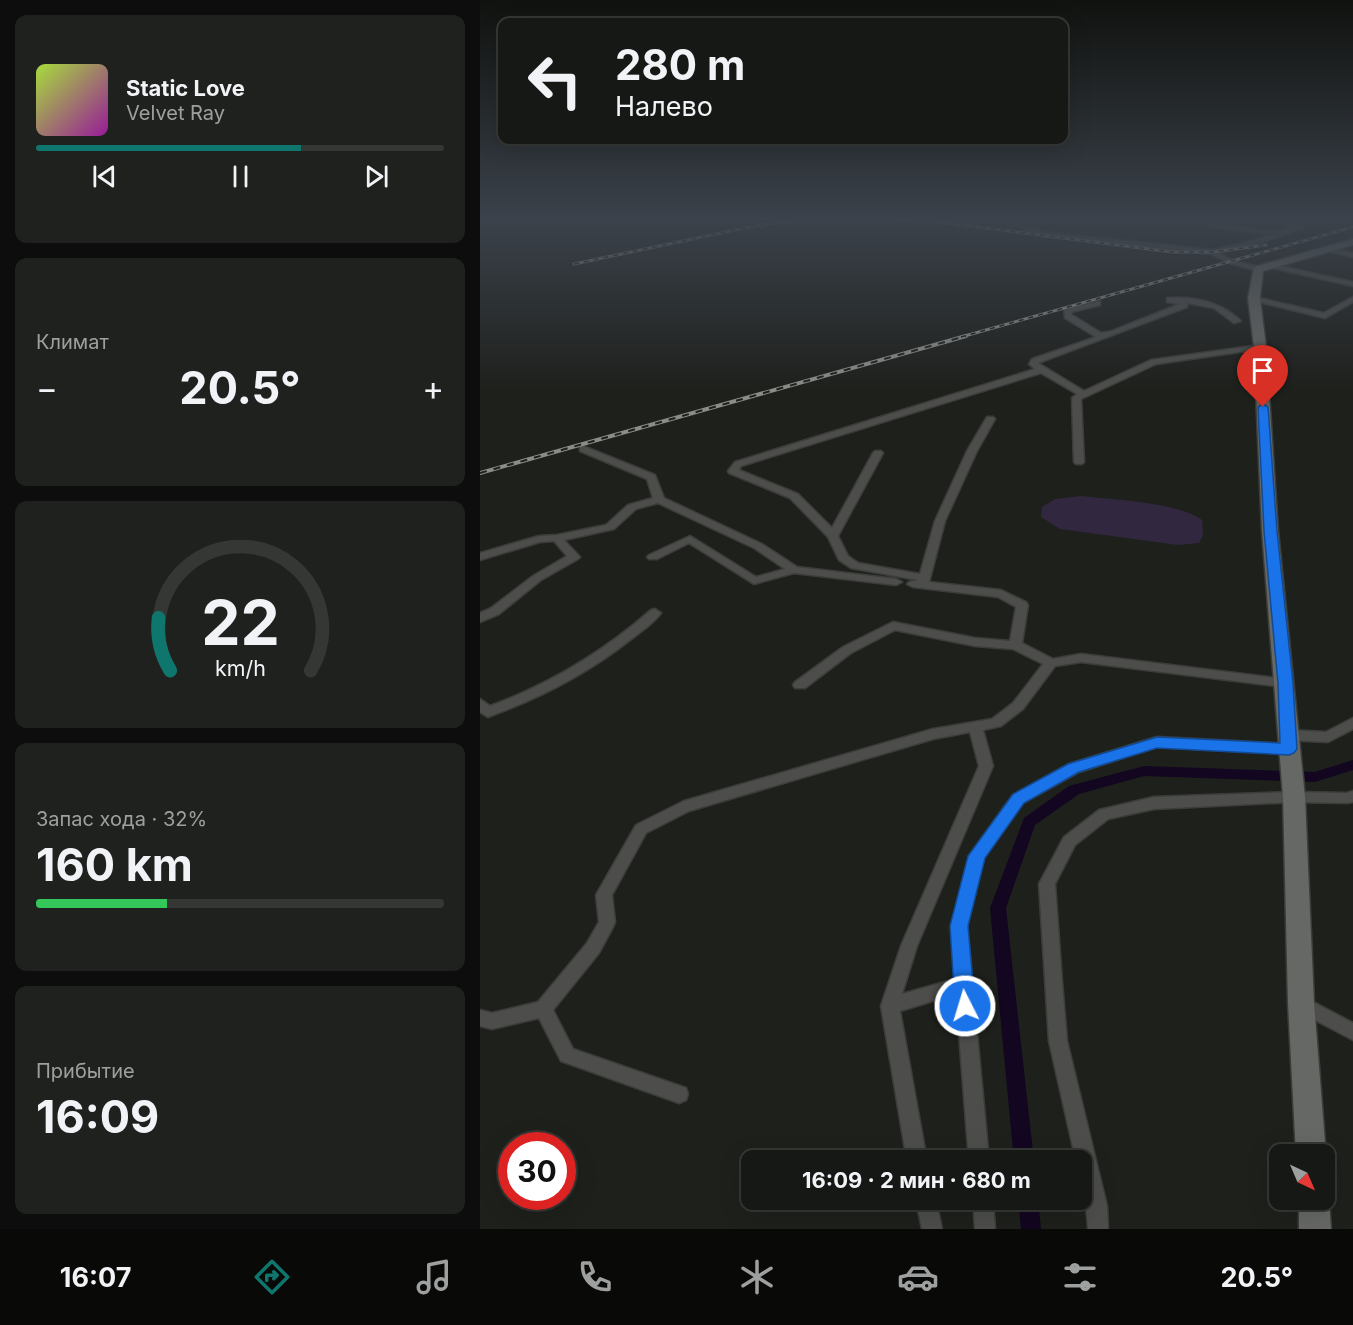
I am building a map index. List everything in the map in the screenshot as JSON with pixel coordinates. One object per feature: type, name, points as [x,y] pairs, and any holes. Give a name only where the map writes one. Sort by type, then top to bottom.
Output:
[{"type":"main road","points":[[1260,275],[1254,298],[1260,347],[1270,531],[1294,797],[1301,1003],[1310,1144]]},
{"type":"main road","points":[[1314,1210],[1315,1229]]},
{"type":"street","points":[[1307,275],[1353,284]]},
{"type":"street","points":[[1254,298],[1325,316],[1353,299]]},
{"type":"street","points":[[1170,300],[1203,302],[1217,306],[1237,321]]},
{"type":"street","points":[[1083,394],[1033,364],[1035,361],[1114,333],[1184,304],[1182,302]]},
{"type":"street","points":[[1097,303],[1067,311],[1068,316],[1103,335]]},
{"type":"street","points":[[1079,462],[1076,398],[1154,362],[1260,347]]},
{"type":"street","points":[[924,582],[855,566],[843,558],[833,536],[794,496],[733,471],[738,464],[1041,370]]},
{"type":"street","points":[[924,582],[940,521],[972,451],[990,419]]},
{"type":"street","points":[[583,449],[651,477],[658,500]]},
{"type":"street","points":[[833,536],[878,453]]},
{"type":"street","points":[[480,558],[538,539],[558,538],[610,527],[632,507],[658,500],[758,546],[794,570]]},
{"type":"street","points":[[480,618],[495,611],[537,578],[574,557],[558,538]]},
{"type":"street","points":[[653,557],[690,539],[754,581],[794,570],[924,582],[1001,594],[1022,605],[1016,645]]},
{"type":"street","points":[[480,704],[489,712],[527,698],[626,640],[655,613]]},
{"type":"street","points":[[800,685],[847,650],[893,626],[975,642],[1016,645],[1051,663],[1081,658],[1285,683]]},
{"type":"street","points":[[480,1018],[492,1021],[543,1009],[593,948],[607,922],[604,895],[641,829],[684,807],[933,734],[996,723],[1018,706],[1051,663]]},
{"type":"street","points":[[978,1150],[959,926],[976,856],[1018,799],[1074,768],[1157,742],[1288,742],[1328,737],[1353,723]]},
{"type":"street","points":[[915,1150],[890,1006],[909,946],[986,766],[975,726]]},
{"type":"street","points":[[1098,1229],[1097,1206],[1058,1041],[1047,884],[1069,841],[1104,814],[1154,803],[1294,797],[1351,798]]},
{"type":"street","points":[[890,1006],[963,984]]},
{"type":"street","points":[[1301,1003],[1353,1032]]},
{"type":"street","points":[[543,1009],[567,1055],[679,1094]]},
{"type":"street","points":[[928,1210],[932,1229]]},
{"type":"street","points":[[983,1210],[985,1229]]},
{"type":"shaded area","points":[[1082,496],[1177,509],[1202,520],[1203,535],[1199,543],[1178,545],[1060,529],[1041,517],[1042,507],[1055,499]]},
{"type":"waterway","points":[[1023,1150],[998,908],[1029,822],[1074,790],[1144,771],[1315,777],[1353,765]]},
{"type":"waterway","points":[[1029,1210],[1031,1229]]},
{"type":"railway","points":[[961,337],[1181,275]]},
{"type":"railway","points":[[480,473],[966,336]]},
{"type":"route","points":[[965,1006],[959,926],[976,856],[1018,799],[1074,768],[1157,742],[1289,749],[1270,531],[1263,407]]}]
